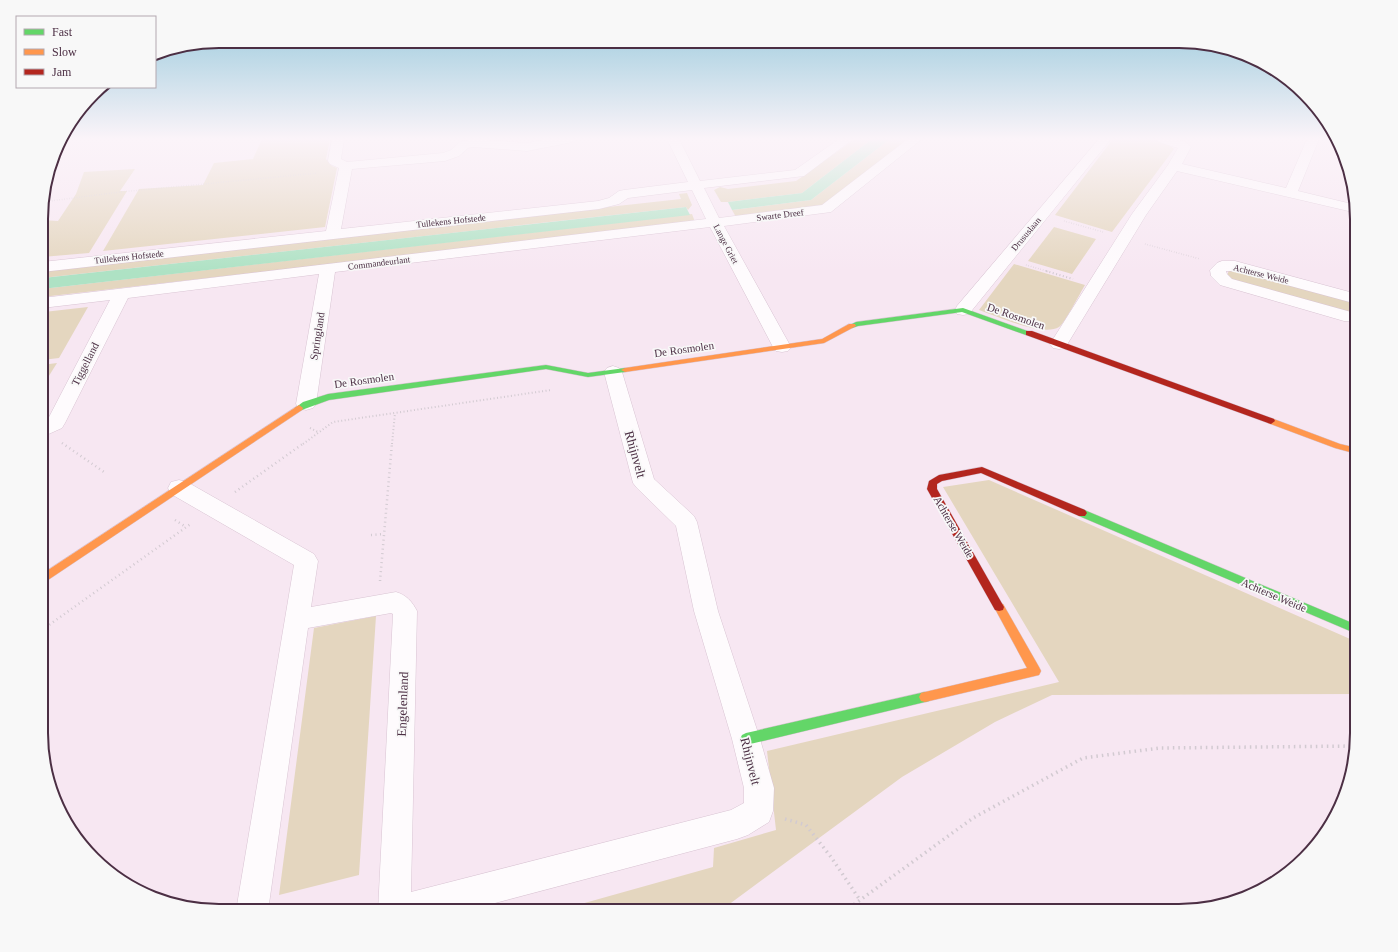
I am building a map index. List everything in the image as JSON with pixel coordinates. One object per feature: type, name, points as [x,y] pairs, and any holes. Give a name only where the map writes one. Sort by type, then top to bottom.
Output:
[{"type":"street","points":[[333,234],[342,183]]},
{"type":"street","name":"Tullekens Hofstede","points":[[48,266],[599,204],[614,201],[624,194],[701,183]]},
{"type":"street","name":"Swarte Dreef","points":[[715,223],[826,209],[859,183]]},
{"type":"street","name":"Drususlaan","points":[[963,310],[1068,183]]},
{"type":"street","points":[[1059,344],[1139,214],[1161,183]]},
{"type":"street","points":[[1250,183],[1350,207]]},
{"type":"street","points":[[1291,193],[1295,183]]},
{"type":"street","name":"Lange Griet","points":[[696,184],[715,223],[782,347]]},
{"type":"street","name":"Commandeurlant","points":[[48,302],[715,223]]},
{"type":"street","name":"Achterse Weide","points":[[1350,298],[1235,266],[1222,266],[1218,270],[1219,276],[1226,282],[1350,317]]},
{"type":"street","name":"Springland","points":[[306,404],[328,269]]},
{"type":"street","name":"Tiggelland","points":[[48,427],[55,423],[122,293]]},
{"type":"street","name":"De Rosmolen","points":[[48,576],[306,404],[328,397],[546,367],[588,375],[612,372],[824,341],[856,324],[963,310],[1350,449]]},
{"type":"street","name":"Rhijnvelt","points":[[612,372],[644,483],[686,522],[706,611],[746,739],[758,788],[758,811]]},
{"type":"street","name":"Achterse Weide","points":[[746,739],[1035,671],[932,489],[932,482],[939,478],[982,470],[1350,627]]},
{"type":"street","points":[[179,488],[306,561],[253,904]]},
{"type":"street","name":"Engelenland","points":[[297,620],[396,602],[405,611],[394,904]]},
{"type":"street","points":[[429,904],[737,824],[758,811]]},
{"type":"path","points":[[49,201],[200,183]]},
{"type":"path","points":[[1006,259],[1095,286]]},
{"type":"path","points":[[378,605],[397,387]]},
{"type":"path","points":[[48,626],[333,422],[552,390]]},
{"type":"path","points":[[61,443],[104,472]]},
{"type":"path","points":[[371,535],[384,534]]},
{"type":"path","points":[[855,904],[973,818],[1084,758],[1160,748],[1350,746]]},
{"type":"path","points":[[758,811],[806,825],[860,900]]},
{"type":"shaded area","points":[[80,183],[125,183],[120,191],[127,191],[89,253],[48,256],[48,220],[58,221],[76,194]]},
{"type":"shaded area","points":[[204,183],[334,183],[325,227],[103,251],[139,189],[203,185]]},
{"type":"shaded area","points":[[775,183],[814,183],[802,193],[721,202],[714,190],[720,187],[728,189]]},
{"type":"shaded area","points":[[814,183],[832,183],[811,200],[732,210],[728,202],[802,193]]},
{"type":"shaded area","points":[[832,183],[853,183],[824,206],[736,217],[732,210],[811,200]]},
{"type":"shaded area","points":[[1079,183],[1148,183],[1112,232],[1055,215]]},
{"type":"shaded area","points":[[687,193],[692,205],[688,210],[686,207],[48,277],[48,268],[681,199],[679,194]]},
{"type":"shaded area","points":[[686,207],[690,215],[48,288],[48,277]]},
{"type":"shaded area","points":[[692,214],[695,222],[48,296],[48,288]]},
{"type":"shaded area","points":[[1054,227],[1096,239],[1072,274],[1028,261]]},
{"type":"shaded area","points":[[1014,264],[1085,285],[1069,314],[1059,327],[1052,329],[1031,328],[979,310]]},
{"type":"shaded area","points":[[1229,270],[1238,270],[1350,300],[1350,312],[1233,281],[1227,276]]},
{"type":"shaded area","points":[[88,307],[59,358],[48,359],[48,312]]},
{"type":"shaded area","points":[[57,363],[48,377],[48,364]]},
{"type":"shaded area","points":[[989,480],[1350,639],[1350,694],[1052,695],[995,722],[902,777],[730,904],[581,904],[713,867],[714,848],[776,830],[767,751],[1059,682],[943,487]]},
{"type":"shaded area","points":[[376,616],[359,875],[279,895],[314,628]]},
{"type":"traffic: fast","points":[[852,326],[856,324],[963,310],[1029,333]]},
{"type":"traffic: fast","points":[[299,408],[306,404],[328,397],[546,367],[588,375],[625,370]]},
{"type":"traffic: fast","points":[[1082,513],[1350,627]]},
{"type":"traffic: fast","points":[[746,739],[925,697]]},
{"type":"traffic: slow","points":[[625,370],[824,341],[852,326]]},
{"type":"traffic: slow","points":[[48,576],[299,408]]},
{"type":"traffic: slow","points":[[1271,421],[1350,449]]},
{"type":"traffic: slow","points":[[925,697],[1035,671],[999,607]]},
{"type":"traffic: jam","points":[[1029,333],[1271,421]]},
{"type":"traffic: jam","points":[[999,607],[932,489],[932,483],[939,478],[982,470],[1082,513]]}]
